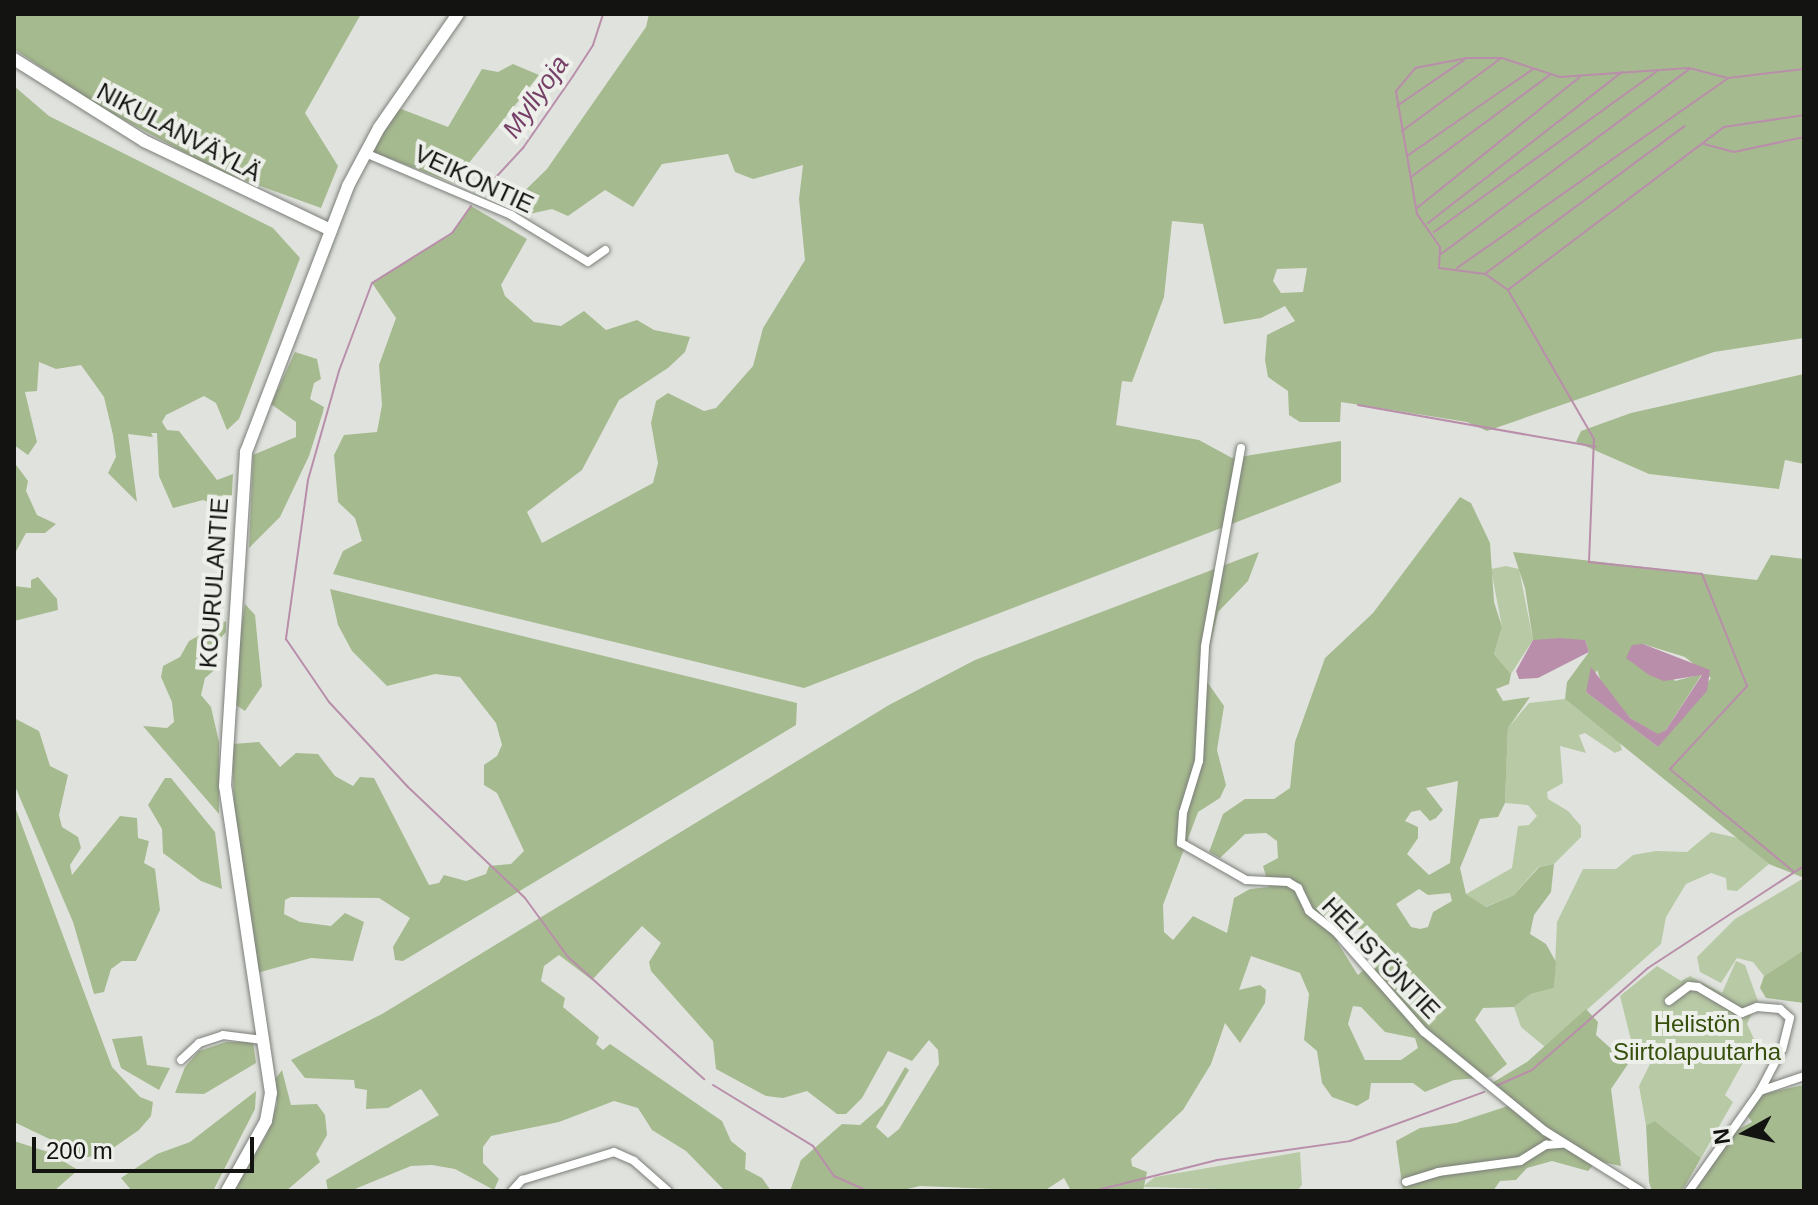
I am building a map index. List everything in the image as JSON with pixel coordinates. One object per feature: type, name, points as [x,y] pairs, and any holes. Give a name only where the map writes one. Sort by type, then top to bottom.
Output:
[{"type":"street","name":"KOURULANTIE","points":[[227,1191],[270,1107],[225,786],[245,464],[269,383],[365,153],[458,14]]},
{"type":"street","name":"NIKULANVÄYLÄ","points":[[14,59],[144,141],[331,230]]},
{"type":"street","name":"VEIKONTIE","points":[[365,153],[511,215],[588,262],[605,250]]},
{"type":"street","name":"HELISTÖNTIE","points":[[1241,448],[1203,662],[1199,761],[1180,840],[1246,880],[1288,882],[1298,888],[1309,911],[1336,932],[1424,1032],[1563,1144],[1641,1191]]},
{"type":"street","points":[[1669,1001],[1689,986],[1698,987],[1742,1013],[1757,1007],[1780,1009],[1790,1018],[1791,1026],[1760,1091],[1689,1191]]},
{"type":"street","points":[[181,1060],[199,1043],[223,1035],[263,1040]]},
{"type":"street","points":[[1760,1091],[1804,1076]]},
{"type":"street","points":[[1406,1182],[1438,1172],[1520,1161],[1546,1145],[1563,1144]]},
{"type":"street","points":[[512,1191],[522,1180],[614,1152],[634,1161],[668,1191]]},
{"type":"green space","points":[[14,14],[361,14],[305,113],[338,166],[321,208],[219,171],[102,108],[14,49]]},
{"type":"green space","points":[[649,14],[1804,14],[1804,338],[1714,352],[1487,431],[1467,422],[1341,402],[1340,422],[1300,422],[1289,415],[1288,391],[1268,377],[1265,360],[1267,335],[1295,321],[1285,306],[1261,318],[1224,324],[1203,224],[1172,221],[1164,297],[1132,382],[1122,381],[1116,425],[1199,440],[1232,458],[1341,441],[1341,482],[804,688],[333,574],[343,551],[362,541],[355,518],[338,502],[334,455],[344,435],[377,432],[382,405],[379,365],[396,318],[372,283],[452,233],[471,206],[527,239],[501,285],[505,296],[534,322],[561,326],[584,311],[606,330],[637,320],[654,330],[690,337],[685,352],[668,368],[619,400],[582,470],[527,512],[542,543],[653,483],[658,463],[651,423],[656,401],[668,393],[704,411],[716,408],[753,366],[763,328],[805,260],[799,199],[803,165],[753,179],[735,172],[728,154],[662,164],[633,207],[605,190],[568,216],[552,209],[525,215],[508,207],[547,169],[646,27]],"holes":[[[1307,268],[1303,292],[1281,293],[1273,281],[1277,269]]]},
{"type":"green space","points":[[513,64],[539,75],[453,183],[373,152],[396,107],[448,127],[482,69],[498,72]]},
{"type":"green space","points":[[14,86],[49,116],[273,228],[300,258],[239,419],[227,430],[216,403],[204,396],[166,415],[162,422],[167,430],[179,431],[217,480],[233,474],[231,511],[203,500],[173,508],[159,476],[157,433],[151,433],[153,437],[128,434],[137,502],[108,473],[116,457],[104,397],[81,365],[56,369],[39,362],[37,391],[25,392],[37,442],[28,455],[14,445]]},
{"type":"green space","points":[[295,352],[317,359],[321,379],[314,383],[310,399],[324,407],[323,412],[309,456],[280,517],[249,548],[253,455],[296,437],[296,422],[271,404]]},
{"type":"green space","points":[[1804,374],[1804,464],[1785,460],[1779,489],[1649,474],[1576,442],[1581,431],[1631,413]]},
{"type":"green space","points":[[14,462],[28,481],[26,491],[37,515],[56,524],[45,533],[26,533],[14,555]]},
{"type":"green space","points":[[1460,497],[1471,503],[1490,543],[1494,602],[1502,627],[1494,654],[1511,674],[1509,684],[1496,689],[1503,701],[1530,697],[1508,728],[1505,803],[1498,817],[1480,819],[1460,868],[1466,894],[1486,907],[1514,895],[1539,867],[1554,864],[1551,892],[1534,915],[1530,934],[1546,944],[1556,962],[1554,988],[1531,994],[1514,1007],[1483,1008],[1475,1020],[1507,1064],[1491,1077],[1454,1080],[1425,1092],[1413,1083],[1371,1083],[1369,1099],[1357,1106],[1332,1097],[1322,1083],[1317,1051],[1304,1040],[1309,994],[1300,973],[1251,956],[1239,990],[1260,985],[1266,990],[1265,1003],[1240,1043],[1225,1023],[1211,1064],[1183,1110],[1131,1159],[1132,1166],[1147,1172],[1143,1191],[1071,1191],[1064,1178],[1044,1191],[920,1186],[899,1191],[790,1191],[801,1160],[842,1124],[860,1125],[883,1105],[905,1067],[909,1070],[876,1127],[888,1138],[899,1129],[939,1064],[938,1050],[929,1040],[912,1061],[888,1051],[862,1098],[846,1114],[837,1114],[807,1091],[783,1098],[766,1096],[716,1069],[713,1041],[651,971],[649,962],[661,943],[642,926],[592,980],[559,955],[544,966],[541,981],[565,998],[563,1007],[599,1037],[596,1044],[603,1050],[610,1044],[722,1121],[731,1141],[746,1153],[745,1169],[762,1178],[771,1191],[725,1191],[686,1151],[652,1130],[638,1108],[614,1101],[559,1122],[491,1136],[483,1147],[483,1163],[499,1179],[494,1190],[455,1169],[432,1165],[411,1166],[350,1191],[328,1191],[326,1180],[439,1115],[421,1089],[388,1108],[366,1109],[367,1090],[355,1088],[354,1080],[305,1078],[291,1060],[382,1014],[889,705],[975,660],[1259,552],[1248,581],[1218,612],[1203,676],[1224,706],[1217,750],[1226,785],[1220,798],[1198,812],[1163,905],[1164,932],[1173,940],[1193,916],[1227,933],[1234,898],[1250,889],[1269,887],[1263,866],[1278,858],[1277,841],[1266,833],[1245,834],[1220,858],[1209,852],[1223,814],[1245,799],[1274,799],[1290,788],[1295,742],[1325,658],[1373,613]],"holes":[[[1458,781],[1450,863],[1429,875],[1407,854],[1418,838],[1418,827],[1405,821],[1411,812],[1420,810],[1430,821],[1443,810],[1426,788]],[[1419,889],[1428,895],[1450,893],[1452,901],[1433,912],[1428,927],[1420,929],[1411,927],[1396,904]],[[1368,928],[1377,934],[1383,953],[1358,975],[1337,942],[1343,931]],[[1353,1006],[1361,1007],[1385,1032],[1415,1038],[1418,1048],[1401,1060],[1365,1060],[1348,1024]]]},
{"type":"green space","points":[[1513,552],[1757,580],[1771,555],[1804,559],[1804,878],[1769,864],[1565,699],[1567,682],[1589,652],[1585,640],[1533,640],[1525,588]],"holes":[[[1643,644],[1685,657],[1711,678],[1658,747],[1586,692],[1597,670],[1604,690],[1630,718],[1658,735],[1666,730],[1702,674],[1675,681]]]},
{"type":"green space","points":[[1506,566],[1519,569],[1533,640],[1511,674],[1494,654],[1502,627],[1491,569]]},
{"type":"green space","points":[[38,577],[57,599],[58,610],[14,621],[14,586],[31,588],[31,580]]},
{"type":"green space","points":[[330,589],[797,703],[796,725],[403,961],[395,960],[393,947],[410,918],[379,898],[291,897],[285,900],[284,914],[300,922],[331,926],[345,913],[364,922],[353,961],[311,958],[257,973],[234,806],[232,744],[259,742],[280,767],[296,753],[318,754],[335,776],[353,786],[360,777],[374,778],[429,885],[439,883],[444,875],[466,881],[486,874],[489,866],[511,864],[524,851],[497,793],[484,785],[484,765],[497,756],[502,745],[496,723],[460,677],[435,674],[387,686],[352,651],[338,625]]},
{"type":"green space","points":[[245,604],[255,615],[262,686],[245,711],[230,701]]},
{"type":"green space","points":[[226,621],[226,632],[216,643],[217,668],[205,678],[201,695],[211,707],[219,742],[219,814],[143,726],[167,728],[174,722],[172,702],[161,677],[163,666],[180,657],[189,641]]},
{"type":"green space","points":[[1565,699],[1620,743],[1622,750],[1615,753],[1585,733],[1579,735],[1586,753],[1560,746],[1563,783],[1547,792],[1548,799],[1568,811],[1581,826],[1581,837],[1554,864],[1538,867],[1514,895],[1485,907],[1466,894],[1512,868],[1518,826],[1529,825],[1537,816],[1528,805],[1505,803],[1508,728],[1529,703]]},
{"type":"green space","points":[[14,718],[39,731],[50,766],[68,775],[59,815],[62,827],[78,837],[81,848],[70,865],[72,875],[120,816],[137,818],[138,838],[149,841],[144,863],[155,869],[160,910],[136,961],[122,961],[111,969],[104,992],[94,994],[73,922],[14,784]]},
{"type":"green space","points":[[165,778],[171,778],[215,832],[222,889],[201,881],[163,853],[162,829],[148,805]]},
{"type":"green space","points":[[14,804],[112,1067],[140,1097],[153,1102],[151,1116],[139,1130],[103,1155],[87,1157],[14,1122]]},
{"type":"green space","points":[[1711,832],[1738,838],[1769,864],[1737,891],[1727,890],[1726,878],[1711,873],[1686,884],[1666,917],[1661,944],[1545,1047],[1521,1027],[1514,1007],[1531,994],[1554,988],[1557,922],[1583,869],[1616,869],[1633,855],[1656,851],[1687,852]]},
{"type":"green space","points":[[1804,878],[1804,950],[1764,976],[1753,962],[1737,958],[1721,983],[1700,972],[1697,957],[1735,919]]},
{"type":"green space","points":[[1804,950],[1804,1003],[1766,998],[1760,988],[1764,976]]},
{"type":"green space","name":"Helistön Siirtolapuutarha","points":[[1736,961],[1745,965],[1758,1001],[1747,1024],[1755,1041],[1725,1095],[1733,1102],[1701,1158],[1655,1121],[1646,1125],[1639,1086],[1652,1060],[1649,1055],[1638,1057],[1633,1048],[1620,996],[1657,966],[1681,981],[1690,976],[1722,993]]},
{"type":"green space","points":[[1586,1009],[1598,1022],[1596,1035],[1628,1064],[1611,1089],[1621,1166],[1597,1161],[1588,1171],[1552,1161],[1527,1168],[1516,1180],[1500,1181],[1493,1191],[1403,1191],[1396,1141],[1420,1128],[1456,1123],[1517,1103],[1492,1083],[1527,1062]]},
{"type":"green space","points":[[142,1036],[147,1065],[170,1068],[159,1090],[121,1068],[112,1039]]},
{"type":"green space","points":[[226,1042],[253,1042],[256,1063],[204,1094],[175,1093],[185,1067],[199,1051]]},
{"type":"green space","points":[[282,1070],[291,1105],[317,1104],[325,1115],[327,1135],[316,1154],[320,1162],[286,1191],[234,1191],[267,1134],[277,1104],[275,1079]]},
{"type":"green space","points":[[1804,1085],[1804,1191],[1695,1191],[1735,1131],[1752,1122],[1747,1115],[1762,1094]]},
{"type":"green space","points":[[256,1091],[255,1109],[213,1191],[132,1191],[121,1178],[157,1154],[190,1142]]},
{"type":"green space","points":[[1655,1121],[1701,1158],[1682,1191],[1652,1191],[1646,1125]]},
{"type":"green space","points":[[14,1141],[48,1152],[78,1170],[54,1191],[14,1191]]},
{"type":"green space","points":[[1300,1152],[1302,1185],[1297,1191],[1142,1187],[1155,1177]]},
{"type":"shaded area","points":[[1533,640],[1585,640],[1589,652],[1538,678],[1519,679],[1516,671]]},
{"type":"shaded area","points":[[1643,644],[1710,670],[1707,691],[1658,747],[1586,692],[1591,667],[1630,718],[1658,734],[1666,730],[1702,675],[1664,681],[1649,675],[1626,658],[1632,645]]},
{"type":"waterway","name":"Myllyoja","points":[[483,191],[523,148],[573,76],[593,45],[603,14]]},
{"type":"waterway","points":[[1794,872],[1670,769],[1747,686],[1702,574],[1589,562],[1594,439],[1508,290],[1485,274],[1439,268],[1440,247],[1417,214],[1396,91],[1415,68],[1467,58],[1502,58],[1560,77],[1689,68],[1728,78],[1804,69]]},
{"type":"waterway","points":[[1402,131],[1500,59]]},
{"type":"waterway","points":[[1397,106],[1464,60]]},
{"type":"waterway","points":[[1407,156],[1533,69]]},
{"type":"waterway","points":[[1441,254],[1689,69]]},
{"type":"waterway","points":[[1434,232],[1659,70]]},
{"type":"waterway","points":[[1428,223],[1622,72]]},
{"type":"waterway","points":[[1411,177],[1550,75]]},
{"type":"waterway","points":[[1417,208],[1580,77]]},
{"type":"waterway","points":[[1457,268],[1727,79]]},
{"type":"waterway","points":[[1509,289],[1724,127],[1804,115]]},
{"type":"waterway","points":[[1486,273],[1685,126]]},
{"type":"waterway","points":[[1704,144],[1734,152],[1804,137]]},
{"type":"waterway","points":[[471,206],[452,233],[372,283],[339,371],[308,480],[286,639],[329,702],[408,787],[525,898],[568,957],[704,1079]]},
{"type":"waterway","points":[[1358,405],[1595,447]]},
{"type":"waterway","points":[[1496,1086],[1532,1070],[1648,968],[1804,866]]},
{"type":"waterway","points":[[713,1085],[813,1146],[834,1176],[867,1191]]},
{"type":"waterway","points":[[1094,1191],[1217,1160],[1350,1141],[1484,1092]]}]
